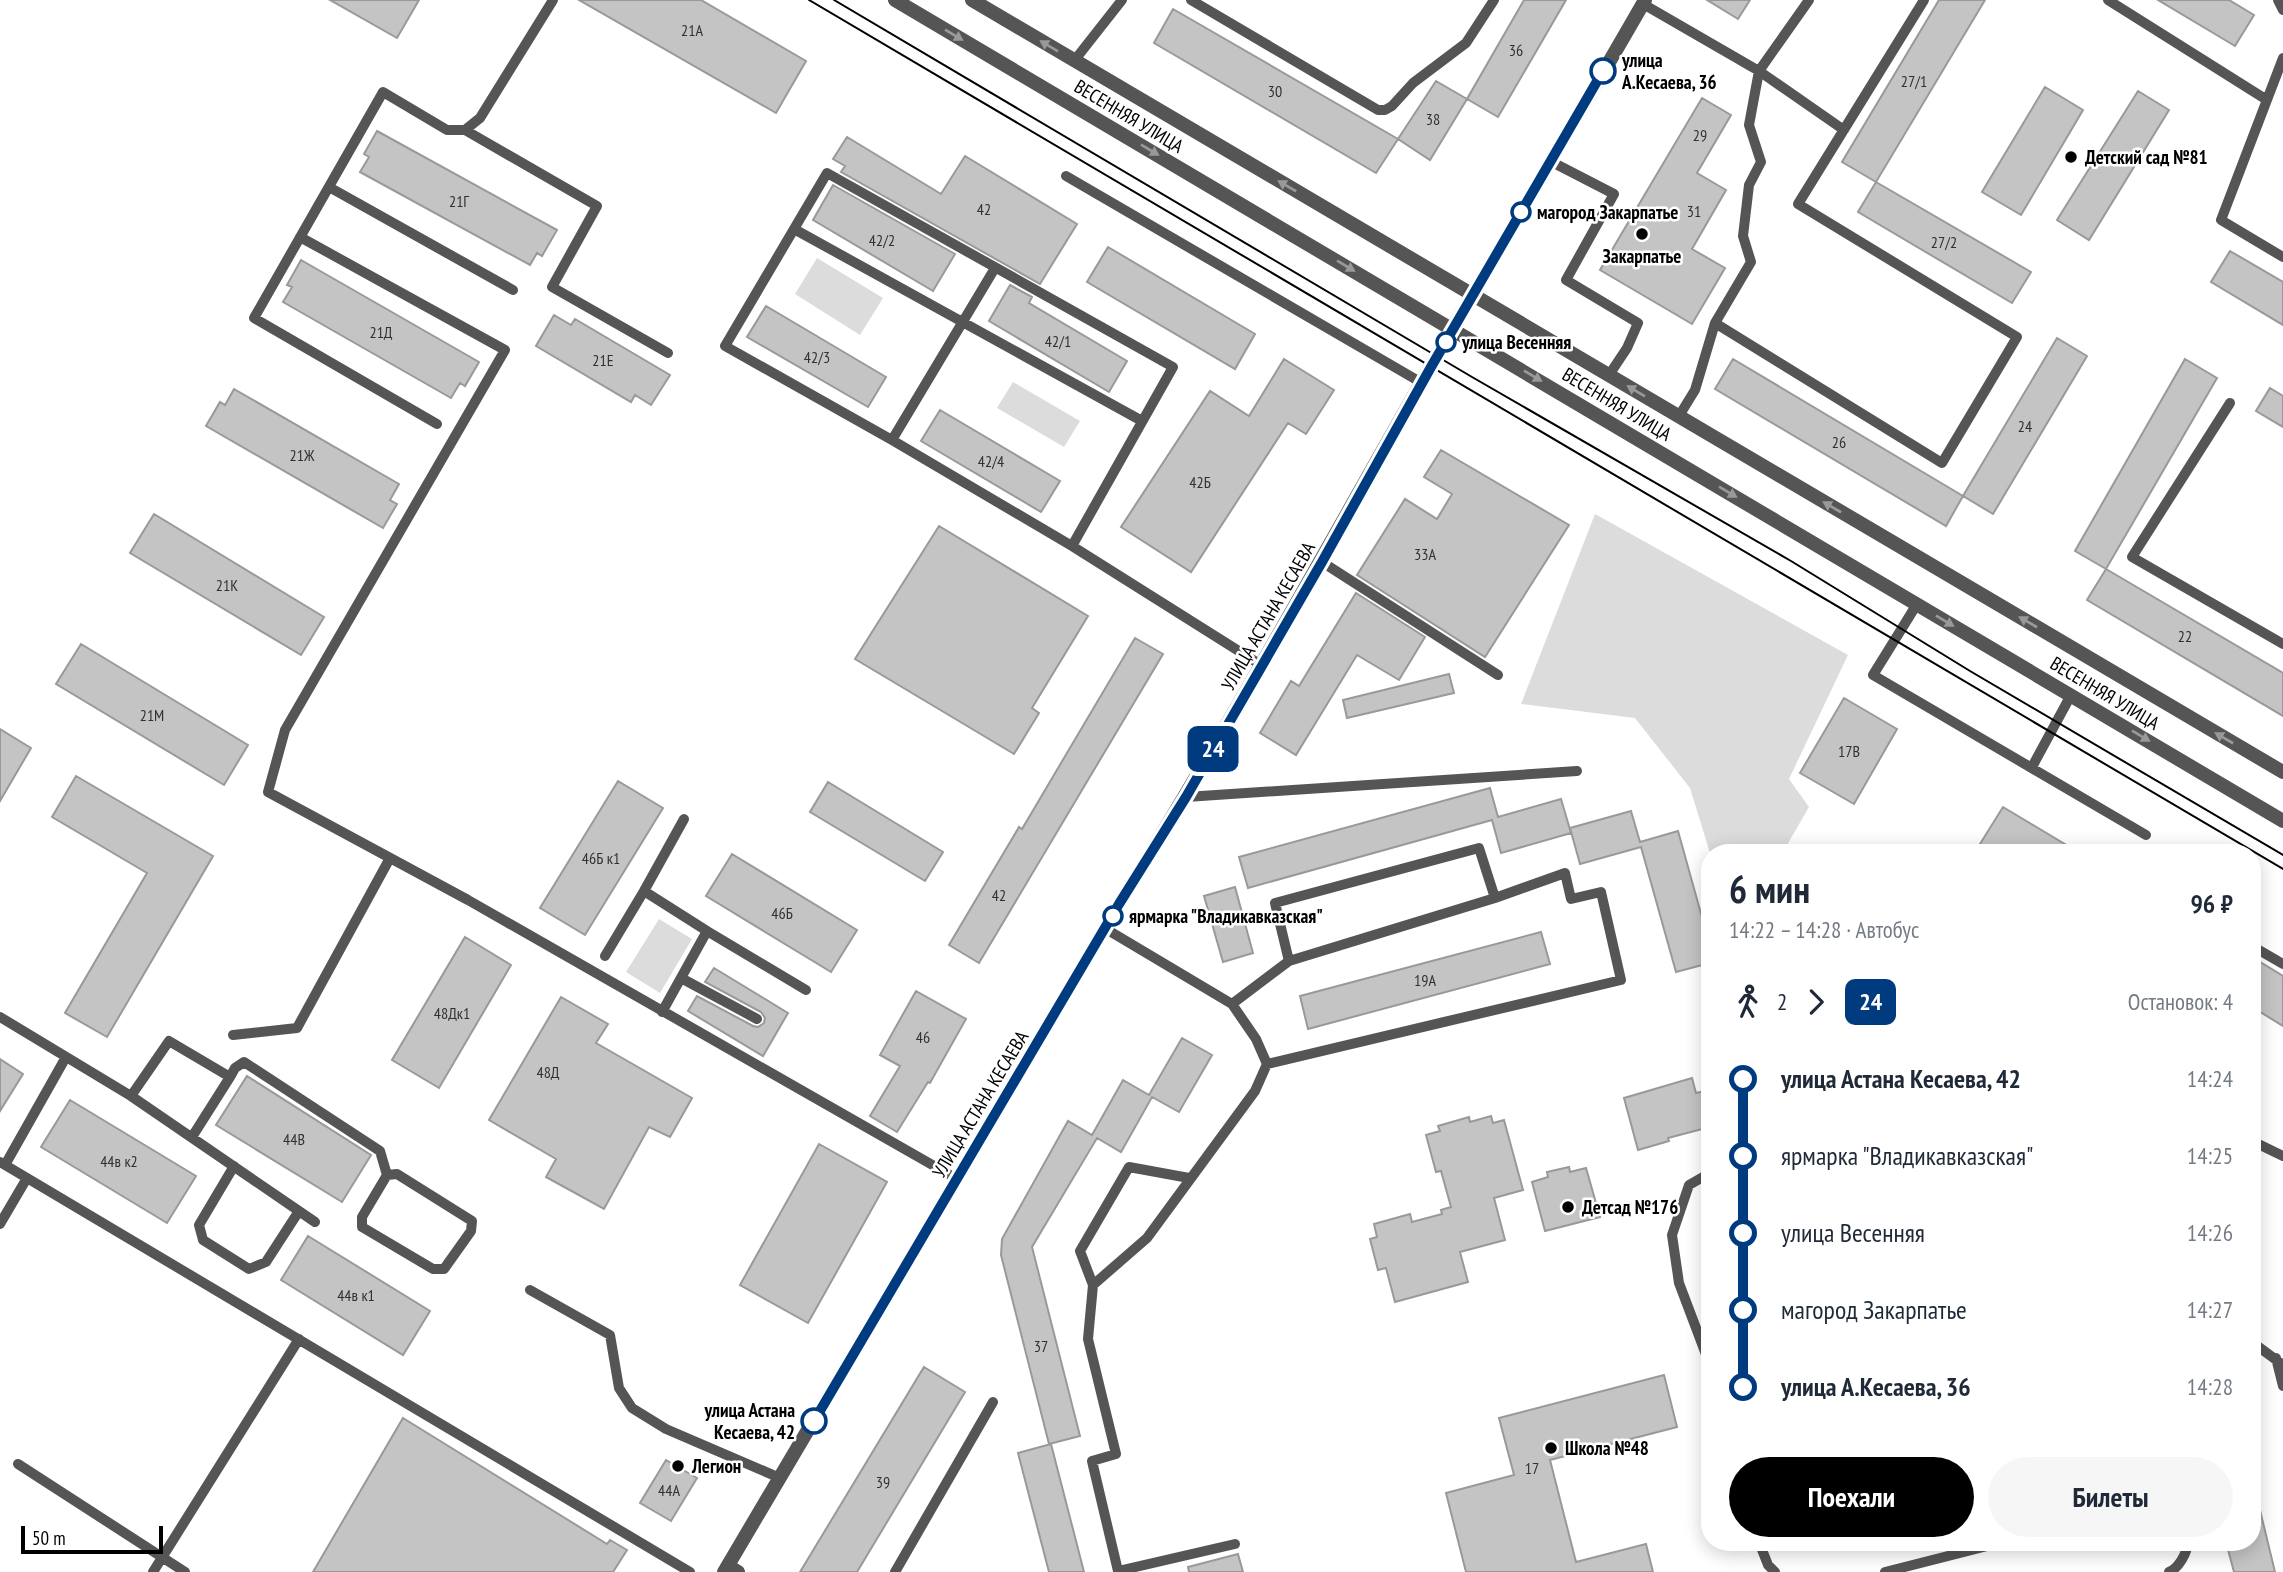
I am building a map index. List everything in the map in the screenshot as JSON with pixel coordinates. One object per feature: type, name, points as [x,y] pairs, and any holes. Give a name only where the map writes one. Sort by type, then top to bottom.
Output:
[{"type":"street","name":"ВЕСЕННЯЯ УЛИЦА","points":[[895,0],[2283,821]]},
{"type":"street","name":"ВЕСЕННЯЯ УЛИЦА","points":[[972,0],[2283,772]]},
{"type":"street","name":"УЛИЦА АСТАНА КЕСАЕВА","points":[[730,1570],[780,1478],[1119,904],[1186,797],[1453,329],[1644,2]]},
{"type":"lane","points":[[465,130],[480,118],[552,0]]},
{"type":"lane","points":[[1074,61],[1122,0]]},
{"type":"lane","points":[[1191,0],[1205,3],[1378,110],[1392,106],[1413,83],[1466,43],[1494,0]]},
{"type":"lane","points":[[1679,416],[1695,390],[1715,323],[1751,262],[1743,236],[1749,185],[1761,162],[1749,125],[1759,71],[1809,0]]},
{"type":"lane","points":[[1715,323],[1941,463],[2017,337],[1798,204],[1924,0]]},
{"type":"lane","points":[[2108,0],[2267,100]]},
{"type":"lane","points":[[2278,0],[2283,10]]},
{"type":"lane","points":[[1644,2],[1759,71],[1844,130]]},
{"type":"lane","points":[[2283,58],[2221,220],[2283,257]]},
{"type":"lane","points":[[437,424],[254,318],[383,92],[433,124],[447,130],[465,130],[597,206],[552,287],[668,353]]},
{"type":"lane","points":[[1550,161],[1614,194],[1566,280],[1638,323],[1628,348],[1609,375]]},
{"type":"lane","points":[[1072,546],[1173,367],[827,173],[725,346],[1072,546],[1261,665]]},
{"type":"lane","points":[[1066,176],[1422,383]]},
{"type":"lane","points":[[329,187],[513,290]]},
{"type":"lane","points":[[794,229],[1142,421]]},
{"type":"lane","points":[[300,237],[505,350],[285,730],[268,792],[390,858],[957,1180]]},
{"type":"lane","points":[[892,440],[995,268]]},
{"type":"lane","points":[[2230,403],[2132,557],[2283,644]]},
{"type":"lane","points":[[1322,562],[1498,676]]},
{"type":"lane","points":[[1917,604],[1873,675],[2146,835]]},
{"type":"lane","points":[[2032,767],[2071,695]]},
{"type":"lane","points":[[1186,797],[1577,771]]},
{"type":"lane","points":[[605,956],[684,820]]},
{"type":"lane","points":[[1289,961],[1275,902],[1479,848],[1495,898]]},
{"type":"lane","points":[[233,1035],[297,1028],[390,858]]},
{"type":"lane","points":[[1232,1004],[1289,961],[1495,898],[1565,873],[1571,899],[1601,892],[1621,980],[1267,1064]]},
{"type":"lane","points":[[644,891],[806,990]]},
{"type":"lane","points":[[1093,1285],[1147,1238],[1255,1091],[1267,1064],[1256,1039],[1232,1004],[1106,929]]},
{"type":"lane","points":[[662,1012],[707,931]]},
{"type":"lane","points":[[2261,951],[2283,964]]},
{"type":"lane","points":[[681,978],[757,1019]]},
{"type":"lane","points":[[0,1017],[131,1096],[315,1222]]},
{"type":"lane","points":[[131,1096],[169,1041],[230,1077]]},
{"type":"lane","points":[[66,1057],[3,1163],[690,1572]]},
{"type":"lane","points":[[192,1137],[234,1068],[244,1062],[380,1151],[387,1175],[362,1217],[362,1227],[433,1269],[444,1269],[471,1231],[471,1221],[397,1174],[387,1175]]},
{"type":"lane","points":[[2261,1145],[2283,1156]]},
{"type":"lane","points":[[234,1166],[199,1225],[203,1240],[249,1269],[266,1262],[299,1211]]},
{"type":"lane","points":[[1189,1178],[1129,1167],[1080,1251],[1093,1285],[1088,1339],[1116,1454],[1092,1461],[1118,1571],[1235,1544]]},
{"type":"lane","points":[[0,1224],[27,1178]]},
{"type":"lane","points":[[1701,1178],[1689,1185],[1672,1235],[1679,1283],[1701,1341]]},
{"type":"lane","points":[[530,1290],[610,1335],[619,1388],[632,1408],[666,1429],[780,1478]]},
{"type":"lane","points":[[153,1572],[299,1339]]},
{"type":"lane","points":[[2261,1349],[2279,1362],[2283,1386]]},
{"type":"lane","points":[[895,1572],[993,1402]]},
{"type":"lane","points":[[19,1464],[185,1572]]},
{"type":"lane","points":[[1763,1551],[1768,1565],[1775,1572]]},
{"type":"lane","points":[[1885,1572],[1968,1551]]},
{"type":"lane","points":[[2169,1572],[2174,1570],[2186,1551]]},
{"type":"shaded area","points":[[817,258],[883,298],[860,335],[795,294]]},
{"type":"shaded area","points":[[1013,382],[1080,421],[1064,447],[997,408]]},
{"type":"shaded area","points":[[1595,514],[1848,655],[1789,779],[1809,807],[1788,844],[1707,844],[1690,788],[1635,718],[1521,704]]},
{"type":"shaded area","points":[[659,919],[692,939],[660,993],[626,972]]},
{"type":"building","points":[[330,0],[419,0],[397,38]]},
{"type":"building","points":[[579,0],[701,0],[806,61],[776,113]]},
{"type":"building","points":[[1524,0],[1566,0],[1498,117],[1467,99]]},
{"type":"building","points":[[1707,0],[1750,0],[1738,19]]},
{"type":"building","points":[[1939,0],[1985,0],[1876,182],[1842,162]]},
{"type":"building","points":[[2158,0],[2229,0],[2254,15],[2235,46]]},
{"type":"building","points":[[1173,9],[1398,139],[1376,173],[1154,43]]},
{"type":"building","points":[[1436,81],[1467,99],[1430,160],[1398,139]]},
{"type":"building","points":[[2045,87],[2083,110],[2021,215],[1982,192]]},
{"type":"building","points":[[2138,91],[2169,110],[2089,240],[2057,220]]},
{"type":"building","points":[[1702,98],[1731,115],[1697,173],[1726,190],[1692,249],[1725,268],[1692,324],[1600,270]]},
{"type":"building","points":[[377,131],[557,230],[542,256],[537,253],[530,265],[360,172],[369,157],[364,154]]},
{"type":"building","points":[[847,137],[941,194],[965,156],[1077,224],[1040,284],[841,172],[845,166],[833,159]]},
{"type":"building","points":[[1876,182],[2031,272],[2012,303],[1858,212]]},
{"type":"building","points":[[833,185],[955,254],[933,291],[813,220]]},
{"type":"building","points":[[1108,247],[1255,334],[1235,369],[1087,282]]},
{"type":"building","points":[[2230,251],[2283,282],[2283,325],[2211,282]]},
{"type":"building","points":[[301,260],[479,362],[465,386],[460,383],[451,398],[283,302],[292,287],[287,285]]},
{"type":"building","points":[[1010,285],[1032,297],[1029,303],[1127,361],[1109,392],[989,321]]},
{"type":"building","points":[[766,306],[886,377],[868,407],[747,337]]},
{"type":"building","points":[[554,315],[571,325],[575,319],[670,375],[651,405],[635,395],[631,402],[536,346]]},
{"type":"building","points":[[2057,338],[2087,356],[1993,514],[1963,496]]},
{"type":"building","points":[[1284,359],[1334,390],[1306,434],[1288,423],[1191,572],[1121,527],[1210,391],[1249,416]]},
{"type":"building","points":[[1733,359],[1963,496],[1946,526],[1715,389]]},
{"type":"building","points":[[2185,359],[2217,378],[2106,569],[2075,551]]},
{"type":"building","points":[[2270,388],[2283,396],[2283,427],[2256,411]]},
{"type":"building","points":[[234,389],[399,484],[390,500],[397,504],[383,528],[206,426],[220,402],[225,405]]},
{"type":"building","points":[[940,410],[1060,481],[1041,512],[921,441]]},
{"type":"building","points":[[1441,450],[1569,525],[1485,657],[1357,575],[1405,499],[1437,519],[1452,494],[1424,477]]},
{"type":"building","points":[[154,514],[324,617],[301,655],[130,553]]},
{"type":"building","points":[[939,526],[1088,616],[1032,708],[1039,713],[1014,754],[855,659]]},
{"type":"building","points":[[2106,569],[2283,673],[2283,716],[2087,600]]},
{"type":"building","points":[[1356,593],[1425,637],[1399,680],[1357,655],[1296,755],[1260,733],[1291,681],[1299,686]]},
{"type":"building","points":[[1135,638],[1163,654],[979,963],[949,945],[1019,827],[1022,829]]},
{"type":"building","points":[[81,644],[248,745],[224,785],[56,684]]},
{"type":"building","points":[[1449,674],[1454,693],[1347,718],[1343,700]]},
{"type":"building","points":[[1844,698],[1897,729],[1854,804],[1800,773]]},
{"type":"building","points":[[0,729],[31,748],[0,801]]},
{"type":"building","points":[[76,776],[213,856],[107,1037],[65,1013],[147,873],[52,817]]},
{"type":"building","points":[[618,781],[663,808],[585,935],[540,908]]},
{"type":"building","points":[[828,782],[943,852],[925,881],[810,812]]},
{"type":"building","points":[[1490,788],[1498,817],[1561,799],[1571,833],[1501,853],[1492,820],[1248,888],[1239,857]]},
{"type":"building","points":[[2003,807],[2065,844],[1980,844]]},
{"type":"building","points":[[1631,811],[1640,842],[1678,831],[1701,914],[1701,965],[1676,972],[1641,847],[1580,864],[1570,828]]},
{"type":"building","points":[[732,854],[857,930],[831,972],[706,896]]},
{"type":"building","points":[[1235,887],[1253,953],[1223,962],[1204,896]]},
{"type":"building","points":[[1541,932],[1550,964],[1308,1029],[1300,996]]},
{"type":"building","points":[[465,937],[511,965],[439,1088],[392,1060]]},
{"type":"building","points":[[2261,963],[2283,976],[2283,1026],[2261,1013]]},
{"type":"building","points":[[714,968],[788,1013],[763,1056],[688,1011],[697,996],[753,1026],[758,1027],[764,1023],[765,1018],[761,1012],[705,982]]},
{"type":"building","points":[[916,991],[966,1019],[930,1083],[928,1082],[897,1132],[870,1116],[900,1066],[880,1055]]},
{"type":"building","points":[[561,997],[608,1024],[596,1043],[692,1098],[670,1137],[649,1127],[604,1209],[546,1177],[556,1159],[489,1120]]},
{"type":"building","points":[[1182,1038],[1212,1055],[1179,1112],[1152,1097],[1121,1152],[1097,1138],[1032,1247],[1080,1436],[1049,1444],[1001,1255],[1002,1239],[1068,1121],[1092,1135],[1123,1080],[1149,1095]]},
{"type":"building","points":[[0,1059],[23,1074],[0,1111]]},
{"type":"building","points":[[247,1076],[371,1155],[342,1202],[216,1125]]},
{"type":"building","points":[[1692,1078],[1696,1093],[1701,1092],[1701,1129],[1638,1150],[1624,1098]]},
{"type":"building","points":[[70,1100],[196,1176],[167,1223],[41,1147]]},
{"type":"building","name":"Детсад №176","points":[[1491,1116],[1493,1123],[1504,1120],[1523,1190],[1494,1198],[1505,1240],[1460,1252],[1468,1282],[1395,1302],[1386,1268],[1378,1270],[1370,1239],[1377,1237],[1374,1224],[1410,1214],[1412,1222],[1442,1214],[1441,1210],[1451,1207],[1441,1171],[1436,1172],[1426,1135],[1440,1131],[1438,1126],[1469,1117],[1470,1122]]},
{"type":"building","points":[[819,1144],[887,1182],[808,1323],[740,1285]]},
{"type":"building","points":[[1569,1167],[1570,1172],[1586,1168],[1600,1217],[1545,1231],[1532,1182],[1548,1177],[1547,1172]]},
{"type":"building","points":[[308,1236],[430,1311],[403,1355],[281,1280]]},
{"type":"building","points":[[924,1367],[965,1392],[857,1572],[800,1572]]},
{"type":"building","points":[[1664,1375],[1677,1427],[1550,1460],[1576,1562],[1646,1544],[1653,1572],[1466,1572],[1446,1493],[1514,1475],[1499,1418]]},
{"type":"building","points":[[403,1418],[607,1544],[610,1540],[627,1550],[613,1572],[313,1572]]},
{"type":"building","points":[[1051,1444],[1084,1572],[1049,1572],[1018,1453]]},
{"type":"building","points":[[666,1460],[697,1478],[671,1521],[640,1503]]},
{"type":"building","points":[[2261,1514],[2275,1572],[2234,1572],[2228,1551],[2261,1551]]},
{"type":"building","points":[[1238,1554],[1243,1572],[1189,1572],[1188,1567]]},
{"type":"tram line","points":[[809,0],[2241,844]]},
{"type":"tram line","points":[[834,0],[1472,377],[1791,561],[1970,671],[2283,855]]},
{"type":"tram line","points":[[2261,856],[2283,869]]},
{"type":"bus line","name":"24","points":[[814,1421],[1119,904],[1186,797],[1603,71]]},
{"type":"place","name":"улица А.Кесаева, 36","points":[[1603,71]]},
{"type":"place","name":"Детский сад №81","points":[[2071,157]]},
{"type":"place","name":"магород Закарпатье","points":[[1521,212]]},
{"type":"place","name":"Закарпатье","points":[[1642,234]]},
{"type":"place","name":"улица Весенняя","points":[[1446,342]]},
{"type":"place","name":"ярмарка \"Владикавказская\"","points":[[1113,916]]},
{"type":"place","name":"Детсад №176","points":[[1568,1207]]},
{"type":"place","name":"улица Астана Кесаева, 42","points":[[814,1421]]},
{"type":"place","name":"Школа №48","points":[[1551,1448]]},
{"type":"place","name":"Легион","points":[[678,1466]]}]
